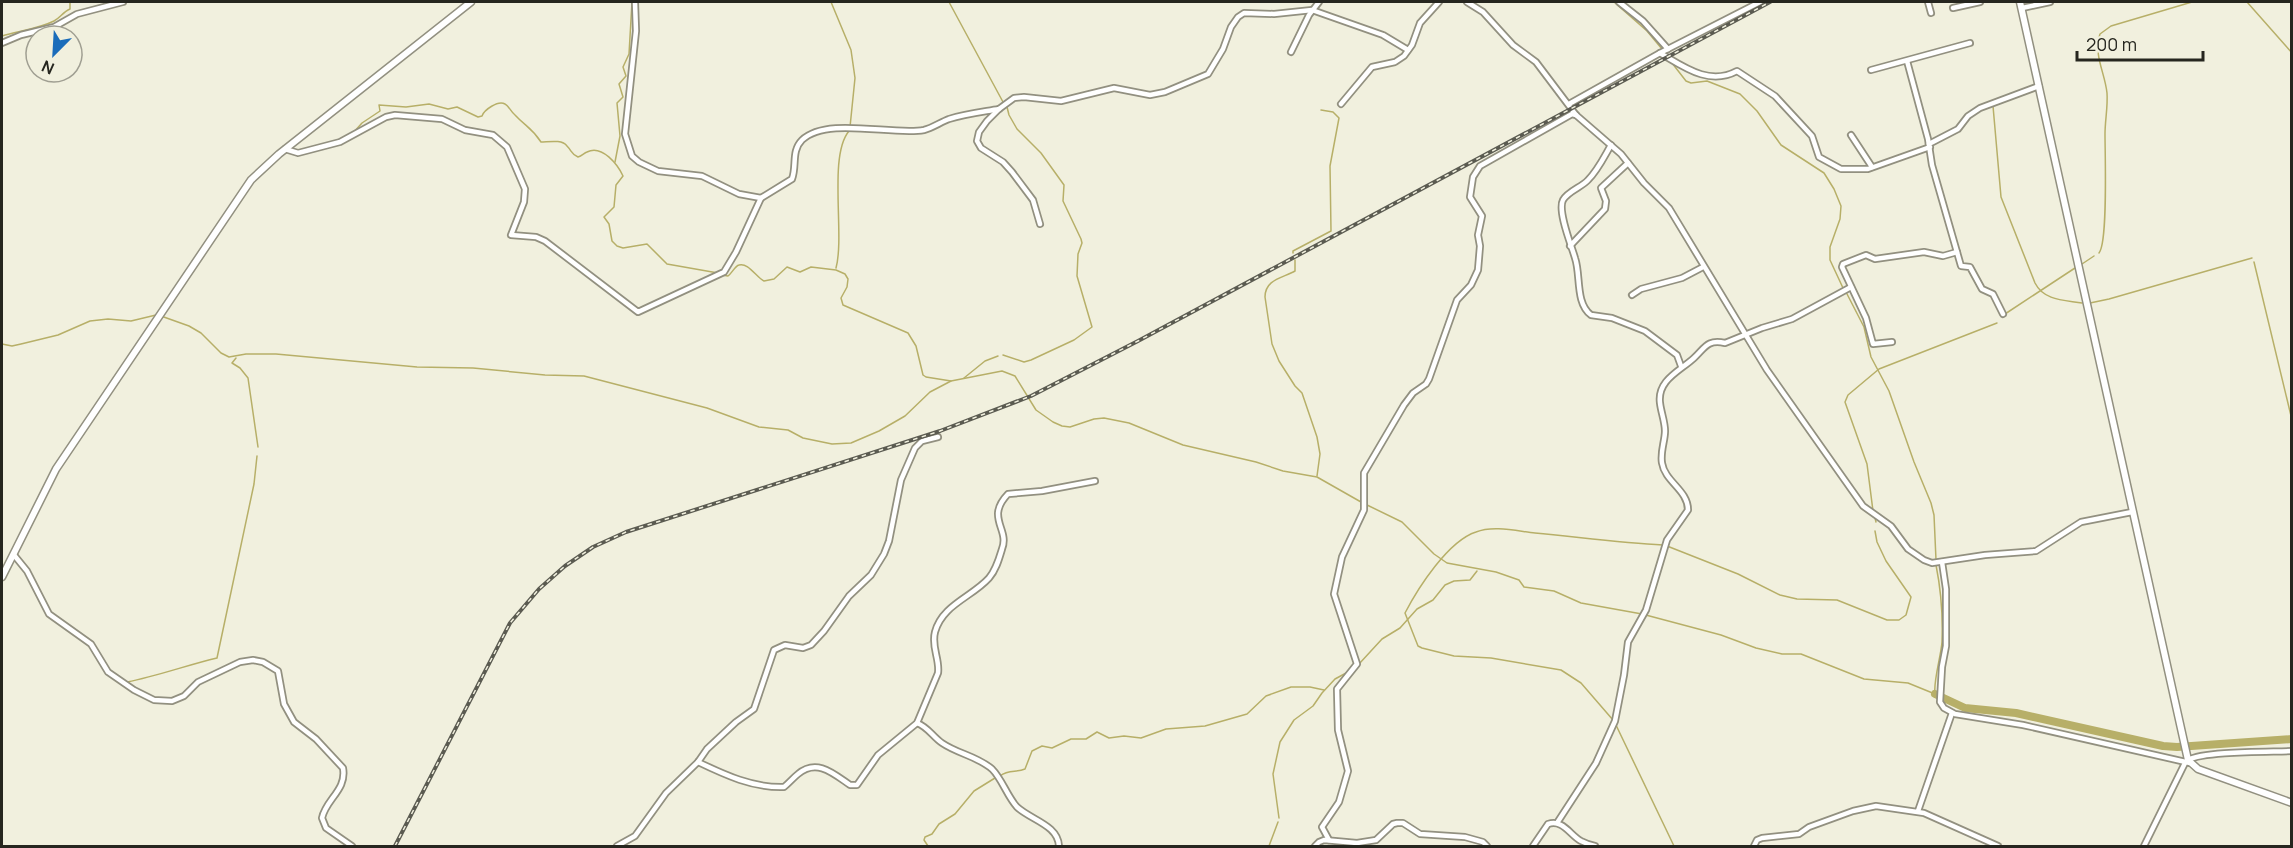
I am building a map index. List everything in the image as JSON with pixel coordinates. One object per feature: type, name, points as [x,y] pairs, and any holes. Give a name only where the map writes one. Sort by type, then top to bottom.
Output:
[{"type":"main road","points":[[2,577],[56,469],[251,180],[285,149],[471,2]]},
{"type":"main road","points":[[2021,5],[2188,761],[2198,769],[2292,803]]},
{"type":"street","points":[[2,43],[21,35],[48,30],[77,14],[123,2]]},
{"type":"street","points":[[635,2],[636,31],[625,134],[632,156],[653,169],[702,176],[739,194],[760,198]]},
{"type":"street","points":[[1291,52],[1312,10],[1319,2]]},
{"type":"street","points":[[1341,104],[1372,67],[1395,62],[1408,50],[1414,42],[1420,23],[1439,2]]},
{"type":"street","points":[[1467,2],[1483,12],[1514,45],[1536,62],[1576,115],[1611,145],[1669,208],[1767,370],[1863,506],[1891,526],[1905,546],[1932,563],[1985,555],[2036,551],[2081,522],[2132,512]]},
{"type":"street","points":[[1619,2],[1642,21],[1668,49]]},
{"type":"street","points":[[1569,104],[1660,53],[1761,2]]},
{"type":"street","points":[[1928,2],[1931,13]]},
{"type":"street","points":[[1953,8],[1980,2]]},
{"type":"street","points":[[2021,5],[2050,2]]},
{"type":"street","points":[[1040,224],[1034,200],[1003,162],[979,145],[978,137],[981,128],[999,109],[1019,97],[1060,101],[1114,88],[1150,95],[1161,93],[1208,74],[1223,49],[1231,27],[1241,14],[1248,12],[1274,14],[1312,10],[1383,35],[1408,50]]},
{"type":"street","points":[[1871,70],[1970,43]]},
{"type":"street","points":[[1660,53],[1689,70],[1711,77],[1724,77],[1737,71],[1775,96],[1812,136],[1820,156],[1841,169],[1872,167],[1929,145],[1958,129],[1968,116],[1980,108],[2039,86]]},
{"type":"street","points":[[1907,61],[1932,165],[1961,266],[1970,267],[1982,289],[1993,294],[2003,314]]},
{"type":"street","points":[[285,149],[298,153],[340,142],[386,117],[395,115],[442,119],[465,130],[493,135],[507,147],[524,184],[525,197],[511,235],[536,237],[545,241],[638,312],[724,272],[736,252],[760,198],[792,179],[797,148],[801,141],[814,133],[856,128],[924,130],[953,118],[999,109]]},
{"type":"street","points":[[1329,840],[1322,827],[1339,802],[1348,771],[1338,730],[1337,689],[1357,664],[1346,634],[1335,590],[1342,557],[1364,510],[1364,473],[1404,405],[1413,393],[1426,384],[1457,300],[1475,278],[1480,257],[1478,235],[1482,216],[1470,197],[1476,171],[1483,164],[1515,145],[1572,114],[1576,115]]},
{"type":"street","points":[[1851,135],[1872,167]]},
{"type":"street","points":[[1611,145],[1587,182],[1563,200],[1566,234],[1576,259],[1577,275],[1588,313],[1612,318],[1645,331],[1677,355],[1681,366]]},
{"type":"street","points":[[1570,246],[1603,212],[1606,201],[1601,188],[1628,163]]},
{"type":"street","points":[[1892,342],[1873,344],[1866,318],[1842,265],[1866,255],[1875,260],[1924,252],[1943,256],[1957,252]]},
{"type":"street","points":[[1632,295],[1641,289],[1682,278],[1703,267]]},
{"type":"street","points":[[1557,823],[1596,763],[1617,716],[1628,642],[1646,610],[1667,540],[1688,510],[1686,500],[1668,477],[1661,460],[1665,429],[1660,391],[1672,374],[1694,359],[1706,345],[1725,343],[1792,319],[1851,287]]},
{"type":"street","points":[[616,846],[629,844],[644,827],[666,793],[725,732],[754,709],[774,650],[785,645],[803,648],[811,645],[824,632],[849,596],[871,575],[889,541],[901,480],[915,448],[922,441],[938,436]]},
{"type":"street","points":[[698,762],[734,778],[761,786],[784,788],[800,772],[818,767],[853,786],[860,782],[878,755],[917,723],[939,673],[933,645],[937,626],[951,607],[987,580],[994,571],[1005,543],[998,520],[999,509],[1004,498],[1008,494],[1034,492],[1095,481]]},
{"type":"street","points":[[14,555],[27,572],[49,614],[91,644],[108,672],[147,697],[166,702],[178,699],[198,682],[248,660],[258,660],[273,667],[280,677],[287,712],[343,768],[340,790],[325,810],[322,818],[326,828],[352,846]]},
{"type":"street","points":[[1942,562],[1946,589],[1946,638],[1940,702],[1944,708],[1952,713],[2023,725],[2188,761]]},
{"type":"street","points":[[1918,811],[1952,713]]},
{"type":"street","points":[[917,723],[930,730],[944,744],[968,754],[991,768],[1018,807],[1056,835],[1059,846]]},
{"type":"street","points":[[2144,846],[2188,761],[2194,757],[2292,751]]},
{"type":"street","points":[[1754,846],[1757,840],[1762,838],[1799,834],[1809,827],[1876,806],[1918,811],[1998,846]]},
{"type":"street","points":[[1315,846],[1319,842],[1329,840],[1357,843],[1376,840],[1397,823],[1402,823],[1420,834],[1465,837],[1483,842],[1487,846]]},
{"type":"street","points":[[1533,846],[1548,824],[1557,823],[1581,841],[1595,846]]},
{"type":"waterway","points":[[2,36],[48,24],[70,9],[70,2]]},
{"type":"waterway","points":[[615,162],[620,136],[617,103],[623,97],[619,84],[626,76],[623,67],[629,54],[632,2]]},
{"type":"waterway","points":[[831,2],[851,50],[855,78],[850,127]]},
{"type":"waterway","points":[[949,2],[1003,102]]},
{"type":"waterway","points":[[1614,2],[1647,31],[1662,49]]},
{"type":"waterway","points":[[2099,253],[2102,246],[2105,216],[2107,98],[2098,49],[2100,34],[2111,26],[2192,2]]},
{"type":"waterway","points":[[2247,2],[2292,53]]},
{"type":"waterway","points":[[1672,63],[1686,81],[1691,83],[1707,81],[1740,94],[1757,111],[1781,145],[1824,173],[1841,206],[1840,219],[1830,247],[1830,260],[1843,288]]},
{"type":"waterway","points":[[353,133],[362,123],[380,111],[379,105],[406,107],[429,104],[448,109],[457,107],[478,117],[495,104],[505,104],[541,142],[562,142],[578,157],[593,150],[598,151],[604,153],[617,166],[623,176],[616,185],[614,207],[604,217],[609,224],[612,241],[617,246],[623,248],[647,244],[667,264],[718,273]]},
{"type":"waterway","points":[[1993,106],[2001,197],[2035,283],[2049,296],[2082,303]]},
{"type":"waterway","points":[[1003,355],[1024,362],[1031,360],[1074,340],[1092,327],[1077,276],[1078,254],[1082,243],[1063,201],[1064,185],[1041,153],[1017,129],[1007,107]]},
{"type":"waterway","points":[[1293,253],[1331,231],[1330,166],[1339,118],[1333,112],[1321,110]]},
{"type":"waterway","points":[[836,268],[839,236],[839,158],[849,131]]},
{"type":"waterway","points":[[2082,264],[2094,256]]},
{"type":"waterway","points":[[2090,303],[2252,258]]},
{"type":"waterway","points":[[1295,260],[1295,271],[1271,283],[1265,297],[1272,344],[1279,361],[1302,393],[1317,437],[1320,454],[1317,476]]},
{"type":"waterway","points":[[2254,262],[2292,420]]},
{"type":"waterway","points":[[722,275],[728,276],[739,265],[746,266],[764,281],[774,279],[787,267],[800,272],[811,267],[836,270],[845,274],[848,279],[847,287],[841,298],[843,305],[908,333],[916,346],[923,375],[951,381]]},
{"type":"waterway","points":[[2005,314],[2075,268]]},
{"type":"waterway","points":[[1846,292],[1864,327],[1871,357],[1889,391],[1931,503],[1934,515],[1936,560]]},
{"type":"waterway","points":[[2,344],[12,346],[58,335],[90,321],[108,319],[131,321],[156,315]]},
{"type":"waterway","points":[[161,316],[201,333],[221,353],[229,357],[246,354],[276,354],[417,367],[473,368],[545,375],[584,376],[707,408],[759,427],[788,430],[803,438],[832,444],[851,443],[879,431],[905,416],[930,392],[951,381],[1002,371],[1015,376],[1036,410],[1062,426],[1070,427],[1104,418],[1129,423],[1183,445],[1256,462],[1283,471],[1317,477],[1361,502]]},
{"type":"waterway","points":[[1873,511],[1867,464],[1845,402],[1848,395],[1879,369],[1997,323]]},
{"type":"waterway","points":[[964,378],[985,361],[998,356]]},
{"type":"waterway","points":[[236,358],[232,363],[240,368],[248,378],[258,447]]},
{"type":"waterway","points":[[127,682],[217,658],[254,484],[257,456]]},
{"type":"waterway","points":[[1365,504],[1402,522],[1434,554],[1447,563],[1496,572],[1519,580],[1524,587],[1554,591],[1581,603],[1642,614],[1721,635],[1756,648],[1782,654],[1801,654],[1864,679],[1908,683],[1935,694],[1942,632],[1936,565]]},
{"type":"waterway","points":[[1875,518],[1876,522]]},
{"type":"waterway","points":[[1613,720],[1581,683],[1561,670],[1491,658],[1454,656],[1418,646],[1405,613],[1426,579],[1445,555],[1465,537],[1483,530],[1505,529],[1663,545]]},
{"type":"waterway","points":[[1667,546],[1738,574],[1780,595],[1797,599],[1837,600],[1887,620],[1899,620],[1906,615],[1911,597],[1886,561],[1877,542],[1875,531]]},
{"type":"waterway","points":[[1359,664],[1382,639],[1400,628],[1417,609],[1433,600],[1445,585],[1454,581],[1470,580],[1477,571]]},
{"type":"waterway","points":[[1279,818],[1273,774],[1280,742],[1294,720],[1313,706],[1335,679],[1348,672]]},
{"type":"waterway","points":[[1000,776],[1025,769],[1032,751],[1042,746],[1052,748],[1071,739],[1086,739],[1097,732],[1109,738],[1124,736],[1141,738],[1166,729],[1205,726],[1247,714],[1266,696],[1291,687],[1324,690]]},
{"type":"waterway","points":[[1935,694],[1965,708],[2016,713],[2163,746],[2292,739]]},
{"type":"waterway","points":[[1615,723],[1674,846]]},
{"type":"waterway","points":[[928,846],[924,840],[925,837],[932,834],[939,824],[955,814],[974,791],[995,778]]},
{"type":"waterway","points":[[1269,846],[1278,822]]},
{"type":"railway","points":[[395,846],[510,623],[539,589],[565,566],[593,547],[626,532],[940,431],[1031,396],[1138,341],[1770,2]]}]
